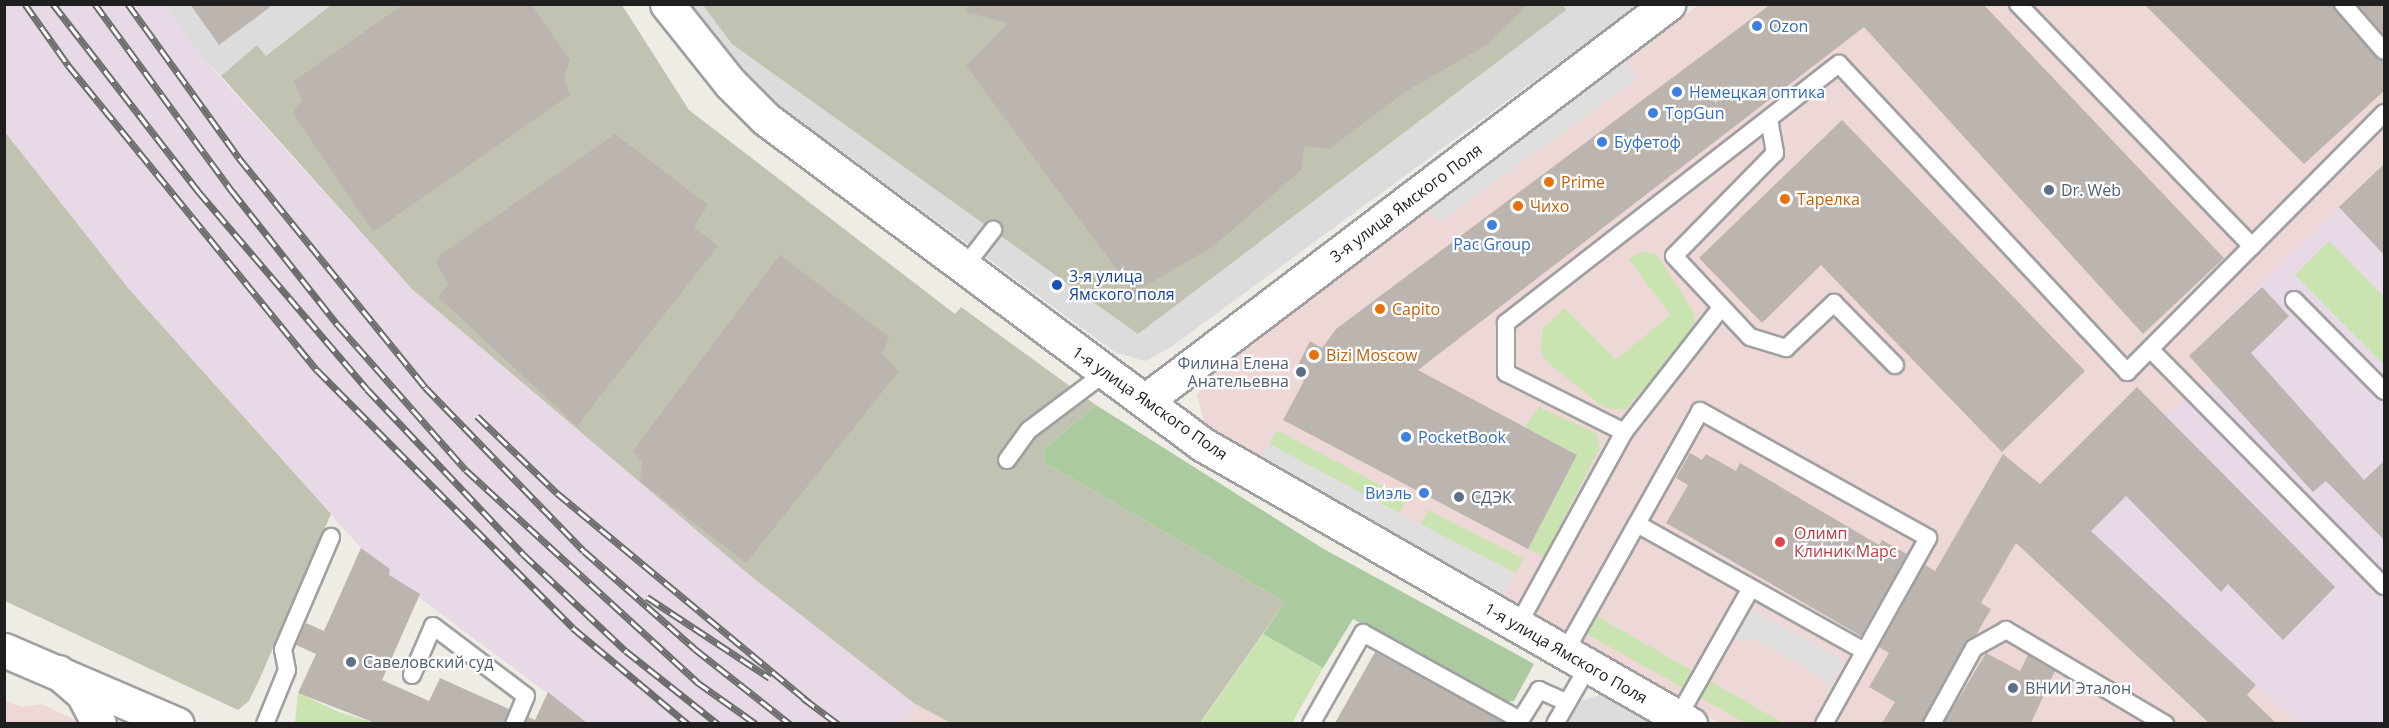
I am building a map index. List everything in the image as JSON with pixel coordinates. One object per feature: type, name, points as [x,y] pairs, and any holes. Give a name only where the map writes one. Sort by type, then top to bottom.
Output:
[{"type":"street","name":"1-я улица Ямского Поля","points":[[667,4],[730,83],[766,119],[1202,444],[1684,720]]},
{"type":"street","name":"3-я улица Ямского Поля","points":[[1145,401],[1668,4]]},
{"type":"street","points":[[4,650],[177,723]]},
{"type":"street","points":[[56,671],[83,694],[99,723]]},
{"type":"lane","points":[[2019,4],[2252,246]]},
{"type":"lane","points":[[2343,4],[2385,51]]},
{"type":"lane","points":[[1624,432],[1506,373],[1506,323],[1839,64],[2127,372],[2385,113]]},
{"type":"lane","points":[[1769,119],[1775,153],[1674,256],[1750,337],[1786,348],[1834,303],[1895,365]]},
{"type":"lane","points":[[965,266],[993,230]]},
{"type":"lane","points":[[2294,300],[2385,391]]},
{"type":"lane","points":[[1518,625],[1624,432],[1721,308]]},
{"type":"lane","points":[[2150,349],[2385,586]]},
{"type":"lane","points":[[1007,460],[1029,430],[1105,373]]},
{"type":"lane","points":[[1555,723],[1566,702],[1577,658],[1637,524],[1700,411],[1928,538],[1824,723]]},
{"type":"lane","points":[[1637,524],[1864,651]]},
{"type":"lane","points":[[265,723],[287,670],[283,649],[331,537]]},
{"type":"lane","points":[[1684,720],[1750,588]]},
{"type":"lane","points":[[411,675],[433,626],[526,696],[514,723]]},
{"type":"lane","points":[[1932,723],[1974,648],[2006,630],[2165,723]]},
{"type":"lane","points":[[1311,723],[1363,633],[1519,722],[1539,690],[1566,702]]},
{"type":"shaded area","points":[[1562,4],[1566,10],[1138,334],[732,44],[703,5]]},
{"type":"shaded area","points":[[5,5],[165,5],[202,57],[412,289],[747,573],[915,704],[906,723],[587,723],[389,575],[390,569],[361,548],[128,288],[5,132]]},
{"type":"shaded area","points":[[165,5],[331,5],[266,56],[257,45],[221,76],[202,58]]},
{"type":"shaded area","points":[[331,5],[622,5],[689,110],[955,314],[961,307],[1096,405],[1043,450],[1044,462],[1285,602],[1200,723],[951,723],[915,704],[747,573],[412,289],[221,76],[257,45],[266,56]]},
{"type":"shaded area","points":[[690,5],[1638,5],[1171,347],[1146,361],[1116,353],[776,103],[732,60]]},
{"type":"shaded area","points":[[1698,5],[2384,5],[2384,163],[2262,287],[2216,384],[2192,393],[2167,417],[2137,387],[2047,489],[2297,723],[1719,723],[1206,427],[1197,396],[1212,370]]},
{"type":"shaded area","points":[[1625,60],[1638,78],[1439,222],[1426,205]]},
{"type":"shaded area","points":[[5,132],[128,288],[331,514],[260,678],[249,701],[238,710],[5,601]]},
{"type":"shaded area","points":[[2384,163],[2384,723],[2297,723],[2047,490],[2059,466],[2137,387],[2167,416],[2192,393],[2216,384],[2189,356]]},
{"type":"shaded area","points":[[1269,444],[1515,574],[1502,599],[1260,460]]},
{"type":"shaded area","points":[[1749,608],[1845,661],[1826,694],[1828,687],[1820,676],[1756,640],[1741,638],[1726,647]]},
{"type":"shaded area","points":[[1605,693],[1664,724],[1567,724],[1581,701]]},
{"type":"shaded area","points":[[4,700],[22,707],[42,704],[82,723],[5,723]]},
{"type":"shaded area","points":[[915,704],[951,723],[906,724]]},
{"type":"green space","points":[[2329,241],[2384,297],[2384,365],[2295,275]]},
{"type":"green space","points":[[1644,251],[1656,254],[1693,311],[1696,330],[1625,410],[1604,408],[1546,361],[1540,348],[1543,328],[1565,308],[1616,360],[1670,315],[1629,259]]},
{"type":"green space","points":[[1096,405],[1322,548],[1534,664],[1514,701],[1506,702],[1353,619],[1323,668],[1263,634],[1285,602],[1044,462],[1043,450]]},
{"type":"green space","points":[[1539,407],[1596,433],[1600,447],[1544,557],[1528,549],[1577,455],[1525,427]]},
{"type":"green space","points":[[1277,430],[1407,499],[1399,513],[1269,444]]},
{"type":"green space","points":[[1428,510],[1523,559],[1516,573],[1421,524]]},
{"type":"green space","points":[[1597,616],[1783,723],[1745,723],[1587,634]]},
{"type":"green space","points":[[1263,634],[1323,668],[1292,723],[1200,724]]},
{"type":"green space","points":[[298,693],[339,712],[375,723],[295,723]]},
{"type":"building","points":[[190,4],[274,4],[219,45]]},
{"type":"building","points":[[404,4],[531,4],[570,60],[564,78],[570,95],[373,232],[293,113],[302,100],[294,81]]},
{"type":"building","points":[[967,4],[1529,4],[1485,46],[1405,92],[1329,149],[1304,146],[1301,170],[1215,245],[1134,293],[966,66],[1008,23],[966,12]]},
{"type":"building","points":[[1771,4],[1983,4],[2224,258],[2143,334],[1864,27],[1418,370],[1577,455],[1528,549],[1283,420],[1304,381],[1293,375],[1310,341],[1322,348],[1336,329]]},
{"type":"building","points":[[2144,4],[2333,4],[2376,58],[2385,61],[2385,90],[2304,164]]},
{"type":"building","points":[[2357,4],[2385,4],[2385,36]]},
{"type":"building","points":[[1842,120],[2085,371],[2002,452],[1821,265],[1762,323],[1699,258]]},
{"type":"building","points":[[615,134],[708,205],[694,227],[718,246],[577,426],[438,297],[449,284],[436,263],[440,255]]},
{"type":"building","points":[[2385,163],[2385,256],[2339,207]]},
{"type":"building","points":[[780,255],[889,337],[882,354],[899,371],[746,563],[640,481],[642,463],[633,451]]},
{"type":"building","points":[[2262,287],[2289,316],[2251,353],[2364,480],[2385,460],[2385,541],[2326,481],[2313,492],[2189,356]]},
{"type":"building","points":[[2137,387],[2335,587],[2283,640],[2228,584],[2221,592],[2126,496],[2091,531],[2256,685],[2247,695],[2276,723],[2209,723],[2016,543],[1981,603],[1991,609],[1976,635],[1965,643],[1922,723],[1882,723],[1895,702],[1869,687],[1889,653],[1879,647],[1925,565],[1935,571],[2003,454],[2040,484]]},
{"type":"building","name":"Олимп Клиник Марс","points":[[1690,453],[1702,460],[1706,454],[1736,471],[1740,463],[1879,545],[1882,540],[1907,554],[1861,636],[1666,523],[1688,485],[1676,478]]},
{"type":"building","name":"Савеловский cуд","points":[[361,548],[390,569],[389,575],[420,594],[382,680],[429,701],[440,678],[509,709],[504,723],[375,723],[298,693],[316,654],[296,645],[306,623],[324,631]]},
{"type":"building","points":[[1375,652],[1505,723],[1335,723]]},
{"type":"building","name":"ВНИИ Эталон","points":[[1986,653],[2020,671],[2028,655],[2055,671],[2031,723],[1944,723]]},
{"type":"building","points":[[548,692],[587,723],[526,723],[528,717],[535,720]]},
{"type":"railway","points":[[25,4],[68,65],[317,370],[573,628],[688,724]]},
{"type":"railway","points":[[53,4],[198,191],[367,389],[523,554],[626,651],[718,724]]},
{"type":"railway","points":[[95,4],[232,191],[338,325],[466,470],[697,682],[756,724]]},
{"type":"railway","points":[[128,4],[239,158],[425,387],[584,551],[695,649],[790,724]]},
{"type":"railway","points":[[477,416],[557,493],[809,702]]},
{"type":"railway","points":[[647,597],[770,678]]},
{"type":"railway","points":[[803,698],[838,724]]},
{"type":"place","name":"Ozon","points":[[1757,26]]},
{"type":"place","name":"Немецкая оптика","points":[[1677,92]]},
{"type":"place","name":"TopGun","points":[[1653,113]]},
{"type":"place","name":"Буфетоф","points":[[1602,142]]},
{"type":"place","name":"Prime","points":[[1549,182]]},
{"type":"place","name":"Dr. Web","points":[[2049,190]]},
{"type":"place","name":"Тарелка","points":[[1785,199]]},
{"type":"place","name":"Чихо","points":[[1518,206]]},
{"type":"place","name":"Pac Group","points":[[1492,225]]},
{"type":"place","name":"3-я улица Ямского поля","points":[[1057,285]]},
{"type":"place","name":"Capito","points":[[1380,309]]},
{"type":"place","name":"Bizi Moscow","points":[[1314,355]]},
{"type":"place","name":"Филина Елена Анательевна","points":[[1301,372]]},
{"type":"place","name":"PocketBook","points":[[1406,437]]},
{"type":"place","name":"Виэль","points":[[1424,493]]},
{"type":"place","name":"СДЭК","points":[[1459,497]]},
{"type":"place","name":"Олимп Клиник Марс","points":[[1780,542]]},
{"type":"place","name":"Савеловский cуд","points":[[351,662]]},
{"type":"place","name":"ВНИИ Эталон","points":[[2013,688]]}]
